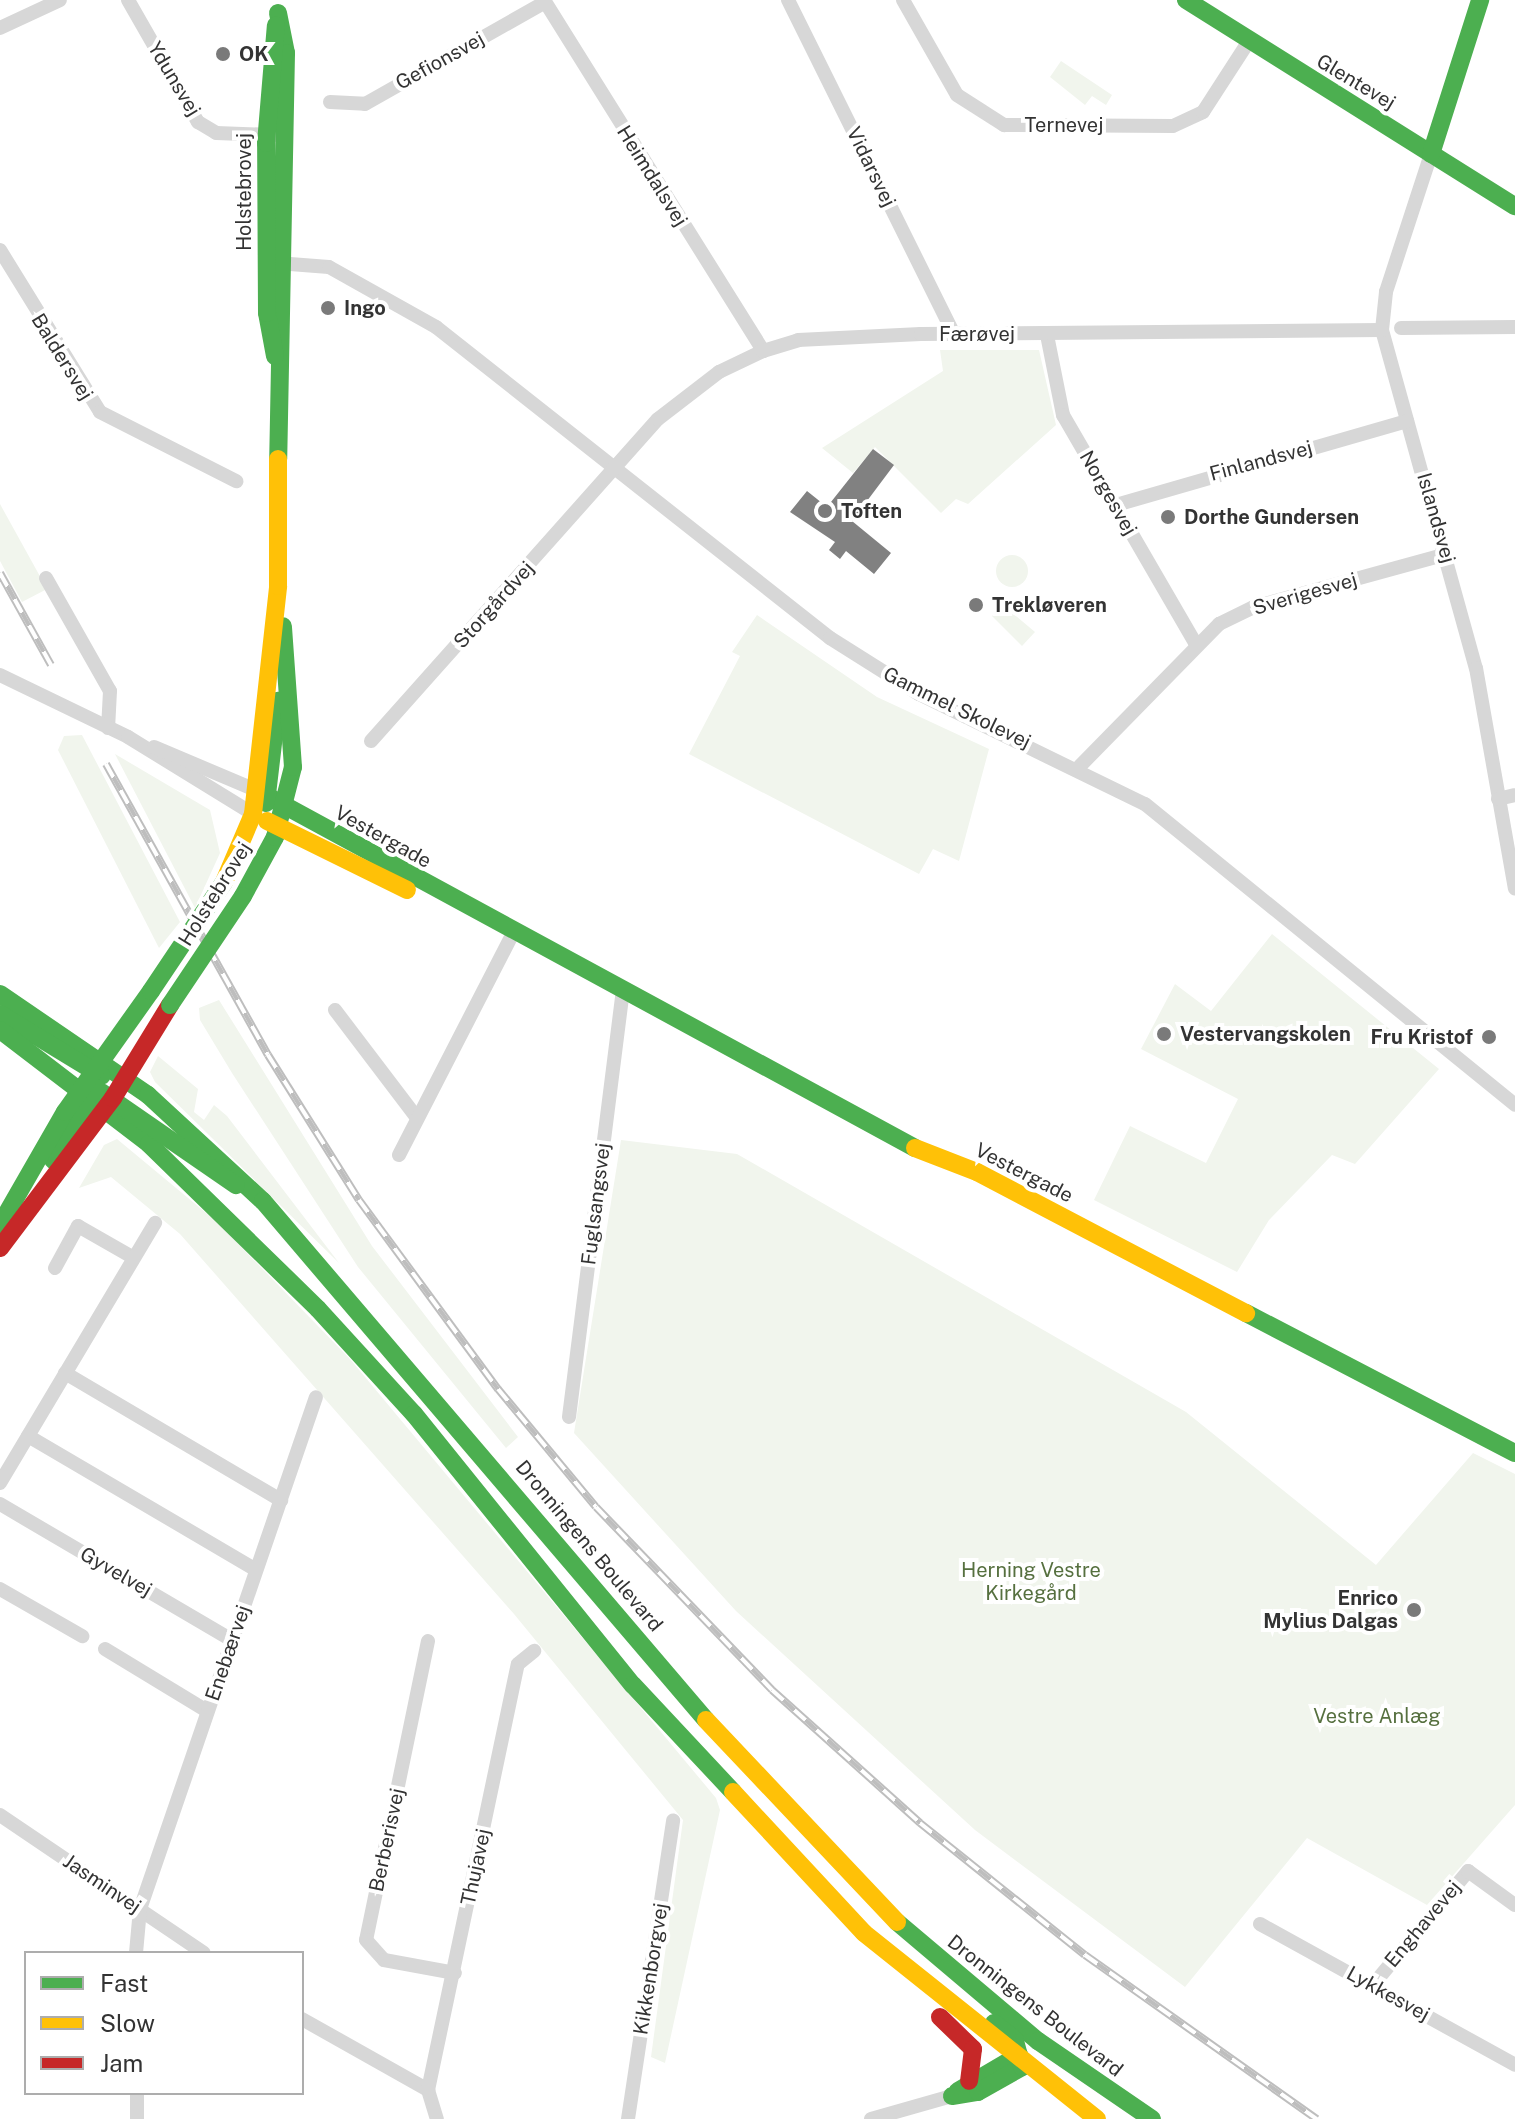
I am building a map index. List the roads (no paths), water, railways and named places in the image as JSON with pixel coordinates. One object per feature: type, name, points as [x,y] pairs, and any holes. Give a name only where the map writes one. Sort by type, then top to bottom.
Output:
[{"type":"main road","name":"Glentevej","points":[[1186,0],[1511,205]]},
{"type":"main road","points":[[1431,154],[1480,0]]},
{"type":"main road","name":"Holstebrovej","points":[[278,6],[266,135],[266,264],[278,371]]},
{"type":"main road","name":"Holstebrovej","points":[[103,1085],[151,991],[224,882],[262,793],[278,586],[278,371],[286,263],[286,136],[278,6]]},
{"type":"main road","name":"Holstebrovej","points":[[103,1085],[170,1005],[243,896],[279,827],[296,741],[278,586]]},
{"type":"main road","points":[[262,793],[279,827]]},
{"type":"main road","name":"Vestergade","points":[[262,793],[459,905],[1515,1453]]},
{"type":"main road","name":"Vestergade","points":[[253,814],[413,892],[459,905]]},
{"type":"main road","points":[[0,994],[103,1085],[328,1321],[739,1806],[918,1981],[1097,2119]]},
{"type":"main road","points":[[0,1014],[103,1085]]},
{"type":"main road","points":[[0,1030],[103,1085]]},
{"type":"main road","points":[[4,1236],[103,1085]]},
{"type":"main road","points":[[4,1236],[103,1085]]},
{"type":"main road","name":"Dronningens Boulevard","points":[[103,1085],[263,1201],[826,1855],[953,1972],[1149,2117]]},
{"type":"main road","points":[[826,1855],[861,1905],[1018,2059],[1113,2107],[1149,2117]]},
{"type":"main road","points":[[918,1981],[925,2004],[973,2049],[969,2081]]},
{"type":"main road","points":[[952,2096],[969,2081],[1018,2059]]},
{"type":"main road","points":[[952,2096],[978,2092],[1018,2059]]},
{"type":"street","points":[[0,28],[60,0]]},
{"type":"street","name":"Ydunsvej","points":[[128,0],[198,122],[216,133],[286,136]]},
{"type":"street","name":"Vidarsvej","points":[[788,0],[954,334]]},
{"type":"street","name":"Ternevej","points":[[903,0],[957,95],[1004,125],[1173,126],[1203,112],[1249,41]]},
{"type":"street","name":"Gefionsvej","points":[[330,102],[365,104],[544,1]]},
{"type":"street","name":"Heimdalsvej","points":[[544,1],[763,351]]},
{"type":"street","name":"Islandsvej","points":[[1431,154],[1386,292],[1382,330],[1447,554],[1515,889]]},
{"type":"street","name":"Baldersvej","points":[[0,250],[100,412],[236,481]]},
{"type":"street","name":"Gammel Skolevej","points":[[266,264],[329,267],[436,327],[873,667],[1080,766],[1145,804],[1257,889],[1515,1105]]},
{"type":"street","points":[[1401,328],[1515,327]]},
{"type":"street","name":"Færøvej","points":[[615,467],[675,403],[763,351],[798,340],[954,334],[1382,330]]},
{"type":"street","name":"Norgesvej","points":[[1047,335],[1063,415],[1195,643]]},
{"type":"street","name":"Finlandsvej","points":[[1116,505],[1407,421]]},
{"type":"street","name":"Storgårdvej","points":[[371,741],[615,467]]},
{"type":"street","name":"Sverigesvej","points":[[1080,766],[1195,643],[1254,607],[1447,554]]},
{"type":"street","points":[[46,578],[110,691],[108,728]]},
{"type":"street","points":[[0,675],[108,728],[262,793]]},
{"type":"street","points":[[128,737],[253,814]]},
{"type":"street","points":[[1498,799],[1515,795]]},
{"type":"street","points":[[399,1155],[513,933]]},
{"type":"street","name":"Fuglsangsvej","points":[[569,1417],[623,990]]},
{"type":"street","points":[[335,1010],[417,1118]]},
{"type":"street","points":[[0,1483],[155,1223]]},
{"type":"street","points":[[55,1268],[78,1226],[134,1258]]},
{"type":"street","points":[[65,1373],[281,1500]]},
{"type":"street","name":"Enebærvej","points":[[136,1951],[140,1909],[316,1397]]},
{"type":"street","points":[[28,1436],[256,1570]]},
{"type":"street","name":"Gyvelvej","points":[[0,1504],[232,1640]]},
{"type":"street","points":[[0,1589],[82,1636]]},
{"type":"street","name":"Berberisvej","points":[[428,1641],[366,1940],[384,1960],[455,1973]]},
{"type":"street","points":[[105,1649],[207,1711]]},
{"type":"street","name":"Thujavej","points":[[428,2090],[518,1664],[534,1651]]},
{"type":"street","name":"Jasminvej","points":[[0,1815],[201,1951]]},
{"type":"street","name":"Kikkenborgvej","points":[[628,2119],[673,1820]]},
{"type":"street","name":"Enghavevej","points":[[1372,1986],[1468,1871],[1515,1905]]},
{"type":"street","name":"Lykkesvej","points":[[1260,1924],[1515,2065]]},
{"type":"street","points":[[304,2020],[428,2090],[437,2119]]},
{"type":"street","points":[[137,2095],[137,2119]]},
{"type":"street","points":[[871,2119],[952,2096]]},
{"type":"railway","points":[[0,573],[51,665]]},
{"type":"railway","points":[[106,764],[268,1055],[359,1200],[498,1389],[596,1507],[772,1690],[920,1823],[1085,1955],[1317,2119]]},
{"type":"place","name":"OK","points":[[223,54]]},
{"type":"place","name":"Ingo","points":[[328,308]]},
{"type":"place","name":"Toften","points":[[825,511]]},
{"type":"place","name":"Dorthe Gundersen","points":[[1168,517]]},
{"type":"place","name":"Trekløveren","points":[[976,605]]},
{"type":"place","name":"Vestervangskolen","points":[[1164,1034]]},
{"type":"place","name":"Fru Kristof","points":[[1489,1037]]},
{"type":"place","name":"Enrico Mylius Dalgas","points":[[1414,1610]]},
{"type":"park label","name":"Herning Vestre Kirkegård","points":[[1031,1582]]},
{"type":"park label","name":"Vestre Anlæg","points":[[1377,1716]]}]
